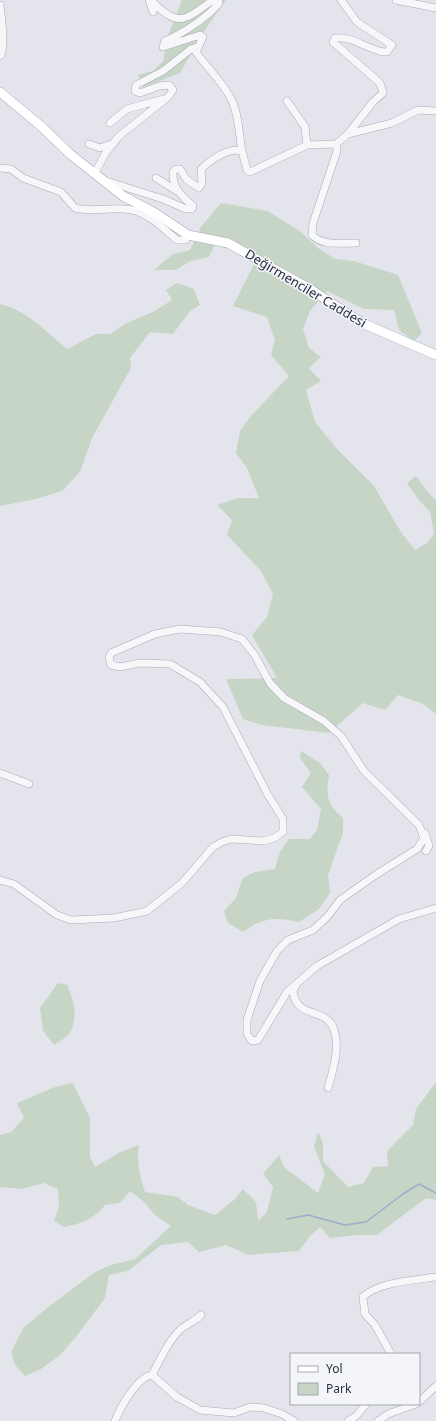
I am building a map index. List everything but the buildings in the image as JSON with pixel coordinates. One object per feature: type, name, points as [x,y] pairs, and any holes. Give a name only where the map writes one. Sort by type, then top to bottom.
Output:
[{"type":"main road","name":"Değirmenciler Caddesi","points":[[0,92],[42,127],[70,154],[123,196],[155,213],[188,235],[228,243],[310,289],[362,323],[436,354]]},
{"type":"street","points":[[150,0],[168,16],[186,19],[213,0]]},
{"type":"street","points":[[150,0],[153,12]]},
{"type":"street","points":[[218,0],[219,3],[214,9],[162,44],[163,47],[168,46],[200,35],[203,38],[197,47],[196,52],[226,90],[232,101],[242,151],[247,170],[250,172],[307,145],[336,144],[348,134],[383,93],[380,83],[333,42],[335,38],[346,36],[363,45],[384,52],[387,52],[392,45],[357,22],[341,0]]},
{"type":"street","points":[[396,0],[436,8]]},
{"type":"street","points":[[0,5],[3,43],[2,54],[0,56]]},
{"type":"street","points":[[95,173],[105,154],[114,142],[167,98],[173,90],[169,85],[159,86],[140,93],[135,91],[136,85],[153,77],[191,49],[197,47]]},
{"type":"street","points":[[110,123],[128,109],[167,98]]},
{"type":"street","points":[[287,101],[305,127],[307,145]]},
{"type":"street","points":[[348,134],[392,123],[418,110],[436,111]]},
{"type":"street","points":[[89,144],[100,148],[114,142]]},
{"type":"street","points":[[336,144],[337,151],[312,223],[312,235],[316,240],[327,243],[356,243]]},
{"type":"street","points":[[179,192],[172,177],[176,169],[180,169],[186,179],[199,188],[202,183],[202,169],[208,163],[225,153],[238,150],[242,151]]},
{"type":"street","points":[[0,168],[11,169],[24,178],[61,192],[75,208],[94,211],[126,208],[155,222],[177,240],[186,240],[188,235]]},
{"type":"street","points":[[104,181],[186,209],[192,209],[193,206],[179,192],[156,178]]},
{"type":"street","points":[[0,880],[14,884],[57,915],[71,920],[114,918],[148,911],[182,883],[213,847],[222,842],[231,839],[263,841],[274,838],[283,832],[283,819],[268,796],[223,707],[200,682],[170,664],[139,663],[120,667],[112,665],[109,658],[111,653],[155,634],[180,629],[221,632],[242,639],[254,654],[270,683],[284,698],[324,721],[341,736],[364,771],[424,830],[429,846],[426,851]]},
{"type":"street","points":[[0,774],[29,784]]},
{"type":"street","points":[[419,825],[424,838],[417,849],[340,900],[314,930],[288,940],[277,951],[260,981],[247,1020],[247,1034],[252,1041],[258,1040],[287,992],[317,966],[399,919],[436,908]]},
{"type":"street","points":[[297,983],[293,991],[296,1003],[302,1008],[329,1022],[333,1027],[336,1049],[335,1064],[328,1088]]},
{"type":"street","points":[[390,1353],[375,1325],[365,1314],[363,1297],[368,1292],[394,1284],[436,1277]]},
{"type":"street","points":[[115,1421],[118,1412],[139,1382],[147,1376],[152,1375],[165,1349],[179,1330],[194,1322],[201,1315]]},
{"type":"street","points":[[152,1375],[178,1397],[200,1410],[234,1413],[250,1407],[264,1408],[282,1414],[294,1421]]},
{"type":"street","points":[[420,1401],[436,1386]]},
{"type":"street","points":[[348,1421],[356,1416],[365,1405]]},
{"type":"street","points":[[378,1421],[388,1414],[413,1405]]},
{"type":"green space","points":[[182,0],[226,0],[205,30],[180,73],[144,87],[138,75],[153,71],[163,61],[168,36]]},
{"type":"green space","points":[[221,203],[268,211],[301,232],[318,248],[335,259],[354,261],[398,275],[422,333],[414,341],[399,330],[394,310],[364,309],[327,291],[310,311],[303,329],[309,348],[321,357],[309,368],[321,381],[306,390],[315,422],[337,449],[374,486],[401,532],[415,550],[427,543],[434,534],[430,512],[418,499],[407,483],[416,476],[436,500],[436,714],[423,704],[398,695],[385,710],[363,703],[329,733],[262,725],[243,719],[226,679],[277,678],[252,635],[267,617],[273,594],[261,571],[227,535],[232,520],[217,505],[238,498],[259,498],[247,468],[236,453],[240,431],[250,417],[289,376],[271,355],[275,340],[267,317],[233,306],[254,264],[236,252],[215,244],[209,257],[190,261],[176,270],[154,270],[173,254],[190,250],[201,227]]},
{"type":"green space","points":[[177,283],[194,289],[200,305],[190,311],[173,334],[150,332],[130,358],[131,368],[92,438],[80,472],[62,491],[36,499],[0,506],[0,304],[28,316],[67,349],[96,334],[110,334],[125,324],[155,311],[172,300],[166,290]]},
{"type":"green space","points":[[301,751],[320,763],[329,775],[328,799],[333,808],[343,818],[343,833],[328,875],[330,893],[319,909],[299,922],[283,919],[264,921],[257,923],[243,932],[228,923],[224,911],[236,898],[243,878],[255,872],[275,869],[280,852],[289,839],[310,839],[317,830],[321,809],[302,787],[311,773],[300,758]]},
{"type":"green space","points":[[58,983],[67,985],[72,997],[75,1016],[69,1034],[54,1045],[43,1031],[40,1008]]},
{"type":"green space","points":[[436,1082],[436,1200],[426,1198],[377,1235],[357,1235],[330,1238],[320,1227],[311,1235],[299,1251],[248,1255],[226,1245],[199,1252],[188,1242],[161,1245],[128,1271],[109,1275],[105,1298],[75,1338],[59,1356],[41,1369],[25,1376],[15,1365],[11,1352],[24,1327],[95,1272],[111,1265],[135,1259],[171,1226],[155,1215],[143,1201],[130,1191],[120,1203],[105,1205],[87,1220],[64,1227],[54,1221],[59,1206],[58,1189],[44,1183],[21,1189],[0,1187],[0,1135],[11,1132],[24,1118],[17,1103],[55,1087],[73,1083],[90,1118],[90,1157],[95,1167],[120,1152],[139,1145],[139,1168],[145,1192],[178,1197],[188,1205],[215,1215],[234,1200],[243,1189],[256,1202],[258,1221],[267,1212],[273,1187],[263,1174],[279,1155],[284,1167],[318,1193],[325,1174],[314,1147],[318,1132],[323,1143],[323,1161],[348,1187],[364,1183],[373,1167],[388,1166],[387,1151],[413,1125],[416,1109]]},
{"type":"waterway","points":[[287,1219],[308,1215],[345,1225],[366,1222],[419,1184],[436,1193]]}]
